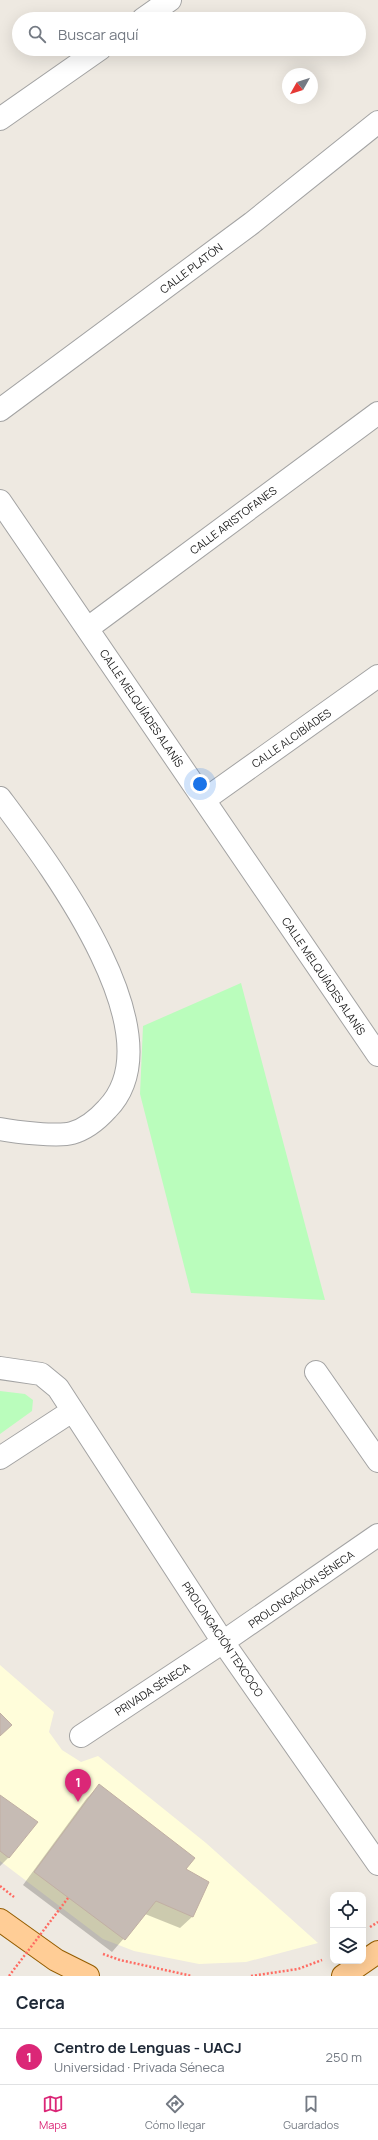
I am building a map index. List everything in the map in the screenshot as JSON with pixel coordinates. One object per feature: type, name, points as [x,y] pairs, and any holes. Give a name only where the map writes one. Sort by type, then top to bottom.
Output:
[{"type":"main road","points":[[0,1920],[56,1960],[88,1976]]},
{"type":"main road","points":[[350,1973],[378,1952]]},
{"type":"street","points":[[153,12],[170,0]]},
{"type":"street","points":[[0,119],[90,56]]},
{"type":"street","name":"CALLE PLATÓN","points":[[0,410],[252,223],[378,122]]},
{"type":"street","name":"CALLE ARISTOFANES","points":[[88,628],[378,413]]},
{"type":"street","name":"CALLE MELQUÍADES ALANÍS","points":[[0,501],[378,1055]]},
{"type":"street","name":"CALLE ALCIBÍADES","points":[[204,800],[378,676]]},
{"type":"street","points":[[0,798],[44,858],[91,935],[119,996],[128,1029],[129,1061],[123,1086],[110,1106],[96,1120],[78,1130],[72,1133],[42,1134],[0,1129]]},
{"type":"street","name":"PROLONGACIÓN TEXCOCO","points":[[0,1368],[40,1374],[58,1388],[224,1642],[378,1864]]},
{"type":"street","points":[[316,1372],[378,1461]]},
{"type":"street","points":[[0,1458],[72,1411]]},
{"type":"street","name":"PROLONGACIÓN SÉNECA","points":[[224,1642],[378,1535]]},
{"type":"street","name":"PRIVADA SÉNECA","points":[[81,1736],[224,1642]]},
{"type":"path","points":[[0,1886],[17,1900]]},
{"type":"path","points":[[9,1976],[68,1898]]},
{"type":"path","points":[[45,1922],[50,1927]]},
{"type":"path","points":[[99,1953],[120,1960],[192,1976]]},
{"type":"path","points":[[251,1976],[298,1969],[315,1964],[325,1959]]},
{"type":"shaded area","points":[[0,1665],[54,1712],[49,1732],[62,1750],[81,1762],[98,1756],[206,1843],[318,1943],[246,1962],[199,1964],[134,1951],[103,1939],[0,1861]]},
{"type":"green space","points":[[241,983],[325,1300],[191,1293],[140,1094],[143,1026]]},
{"type":"green space","points":[[0,1391],[25,1394],[33,1400],[32,1411],[0,1434]]},
{"type":"building","points":[[0,1713],[12,1725],[0,1736]]},
{"type":"building","points":[[99,1784],[195,1858],[186,1869],[209,1882],[193,1917],[156,1901],[125,1940],[34,1872]]},
{"type":"building","points":[[0,1795],[38,1822],[9,1858],[0,1851]]},
{"type":"place","name":"Centro de Lenguas - UACJ","points":[[78,1802]]}]
